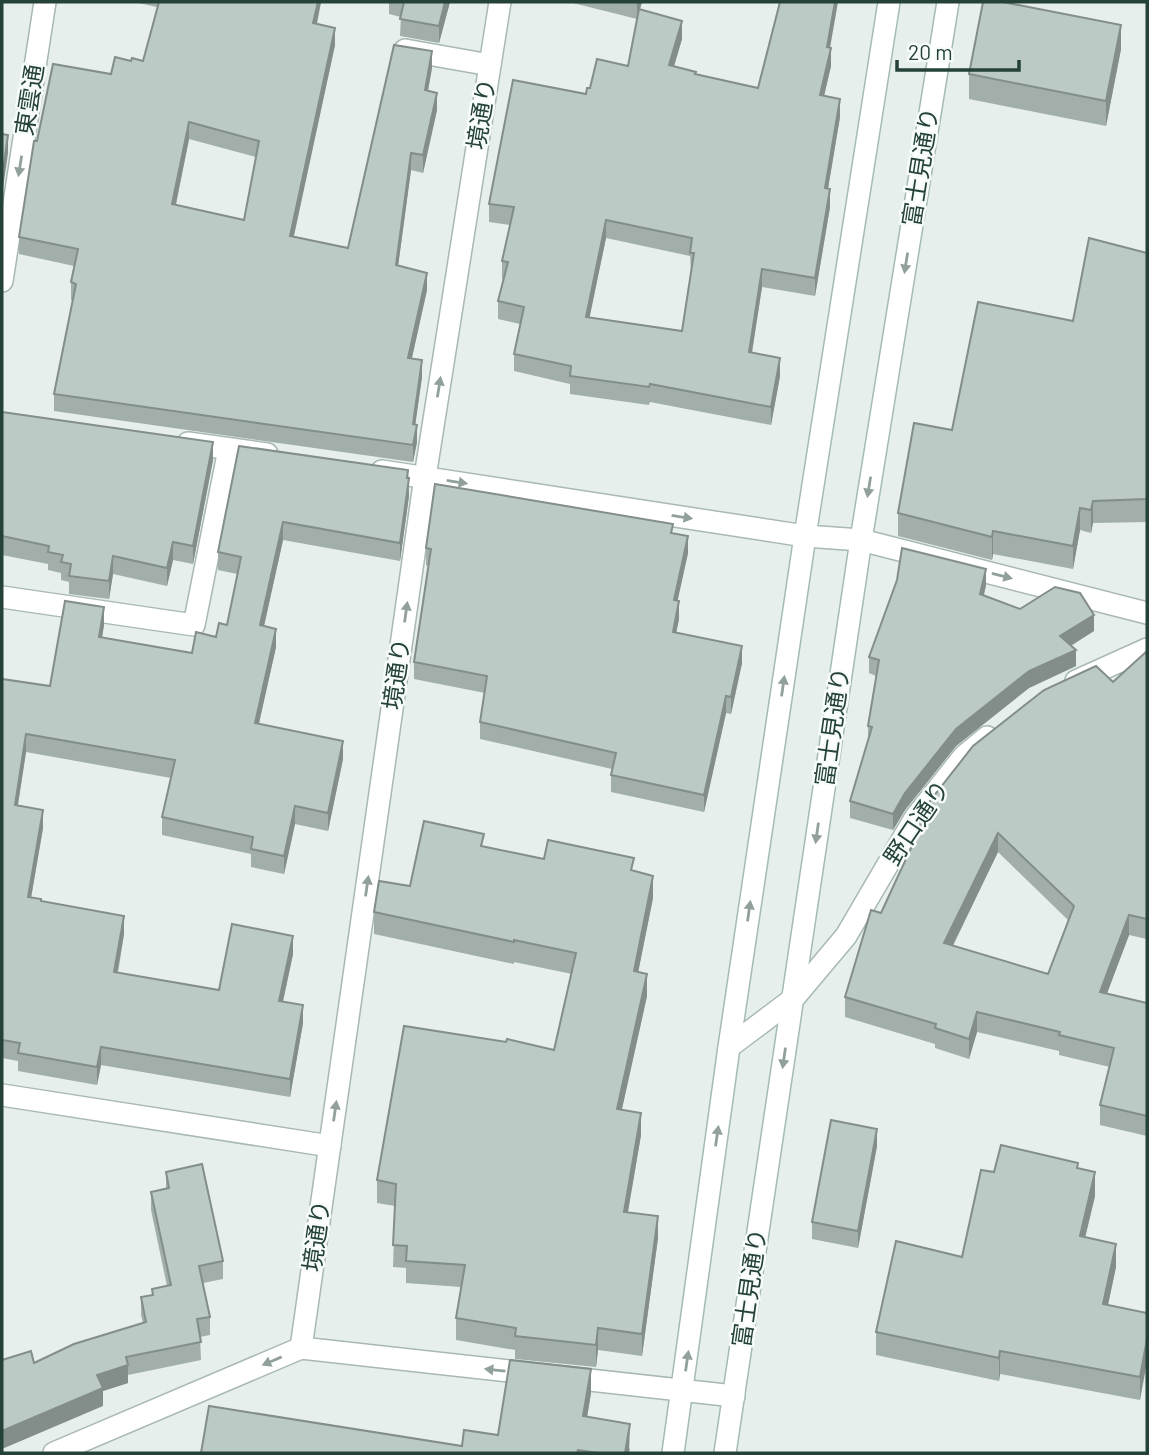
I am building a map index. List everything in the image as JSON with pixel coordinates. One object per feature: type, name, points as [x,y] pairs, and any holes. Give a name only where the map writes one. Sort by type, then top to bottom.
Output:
[{"type":"street","name":"東雲通","points":[[2,281],[45,2]]},
{"type":"street","name":"境通り","points":[[301,1348],[425,477],[500,2]]},
{"type":"street","points":[[673,1453],[729,1047],[888,2]]},
{"type":"street","name":"富士見通り","points":[[725,1453],[861,540],[948,2]]},
{"type":"street","points":[[396,49],[490,65]]},
{"type":"street","points":[[162,439],[281,456]]},
{"type":"street","points":[[2,597],[194,625],[229,449]]},
{"type":"street","points":[[360,467],[805,536],[861,540],[1147,613]]},
{"type":"street","points":[[1061,687],[1147,649]]},
{"type":"street","name":"野口通り","points":[[729,1047],[793,999],[846,936],[915,818],[964,756],[1006,723]]},
{"type":"street","points":[[2,1095],[330,1146]]},
{"type":"street","points":[[54,1453],[301,1348],[734,1396]]},
{"type":"building","points":[[159,2],[318,2],[313,23],[335,28],[290,236],[348,248],[394,45],[432,51],[425,90],[437,93],[423,155],[411,153],[396,265],[427,273],[408,358],[422,360],[413,424],[417,425],[413,445],[54,394],[76,284],[71,282],[78,249],[19,237],[34,141],[37,141],[53,64],[111,74],[115,57],[143,61]],"holes":[[[189,122],[259,141],[244,220],[172,204]]]},
{"type":"building","points":[[404,2],[445,2],[439,26],[400,19]]},
{"type":"building","points":[[780,2],[835,2],[827,47],[831,48],[820,95],[840,99],[825,188],[830,189],[815,278],[762,269],[749,352],[780,358],[771,407],[650,384],[649,387],[570,376],[571,366],[514,354],[524,307],[498,301],[508,262],[502,261],[514,207],[489,204],[513,80],[586,94],[597,59],[628,66],[639,9],[682,21],[669,65],[696,72],[695,74],[758,88]],"holes":[[[606,220],[692,238],[690,253],[694,253],[682,331],[586,317]]]},
{"type":"building","points":[[983,2],[1003,2],[1121,25],[1106,101],[969,74]]},
{"type":"building","points":[[2,134],[8,135],[2,178]]},
{"type":"building","points":[[1089,238],[1147,253],[1147,499],[1093,501],[1091,510],[1080,508],[1073,546],[993,531],[992,537],[898,513],[914,423],[952,430],[978,302],[1073,321]]},
{"type":"building","points":[[2,412],[213,442],[193,546],[173,542],[167,568],[113,556],[109,581],[69,576],[71,564],[61,562],[63,555],[48,552],[49,546],[2,536]]},
{"type":"building","points":[[239,446],[408,470],[400,543],[283,522],[260,625],[276,629],[255,723],[343,741],[328,813],[295,806],[284,856],[251,849],[253,837],[162,817],[175,760],[26,734],[15,805],[43,810],[28,897],[124,916],[114,972],[219,990],[232,924],[293,936],[279,1001],[303,1005],[290,1079],[101,1047],[97,1067],[18,1053],[20,1043],[2,1040],[2,679],[50,686],[65,601],[104,607],[99,637],[192,653],[196,632],[216,637],[219,623],[227,625],[241,557],[218,552]]},
{"type":"building","points":[[435,484],[673,524],[671,533],[688,536],[674,600],[679,601],[673,632],[742,646],[731,697],[726,696],[704,795],[611,775],[616,753],[480,722],[487,676],[414,662],[431,549],[426,548]]},
{"type":"building","points":[[902,548],[986,569],[980,594],[1020,609],[1055,587],[1080,593],[1094,615],[1060,636],[1076,650],[1029,671],[956,729],[905,793],[893,814],[850,801],[872,727],[868,726],[879,660],[869,657],[897,580]]},
{"type":"building","points":[[1147,651],[1147,919],[1129,915],[1100,992],[1147,1003],[1147,1116],[1100,1105],[1114,1048],[977,1012],[969,1039],[935,1028],[936,1024],[845,997],[871,910],[881,913],[924,820],[919,818],[973,746],[1044,690],[1096,666],[1113,682]],"holes":[[[998,833],[1074,906],[1048,974],[944,943]]]},
{"type":"building","points":[[424,821],[484,834],[481,846],[544,859],[548,840],[634,858],[631,870],[653,876],[634,971],[647,974],[617,1109],[641,1113],[624,1212],[658,1216],[642,1334],[598,1328],[596,1345],[515,1336],[516,1328],[456,1318],[465,1265],[406,1261],[407,1246],[393,1245],[396,1184],[377,1180],[404,1026],[506,1042],[507,1039],[554,1050],[576,953],[374,912],[379,881],[410,886]]},
{"type":"building","points":[[831,1120],[877,1129],[858,1231],[812,1222]]},
{"type":"building","points":[[1001,1145],[1078,1163],[1077,1168],[1095,1172],[1080,1236],[1116,1244],[1103,1304],[1147,1313],[1147,1339],[1140,1377],[1000,1351],[999,1358],[876,1332],[896,1241],[962,1257],[981,1170],[994,1172]]},
{"type":"building","points":[[202,1164],[223,1261],[199,1266],[210,1317],[197,1319],[201,1342],[126,1357],[128,1365],[97,1375],[103,1388],[2,1431],[2,1360],[31,1351],[34,1363],[74,1344],[146,1322],[141,1297],[153,1295],[152,1289],[171,1285],[151,1192],[169,1188],[166,1172]]},
{"type":"building","points":[[510,1360],[591,1369],[583,1416],[630,1424],[625,1453],[578,1450],[577,1453],[201,1453],[209,1406],[462,1446],[464,1430],[498,1435]]}]
